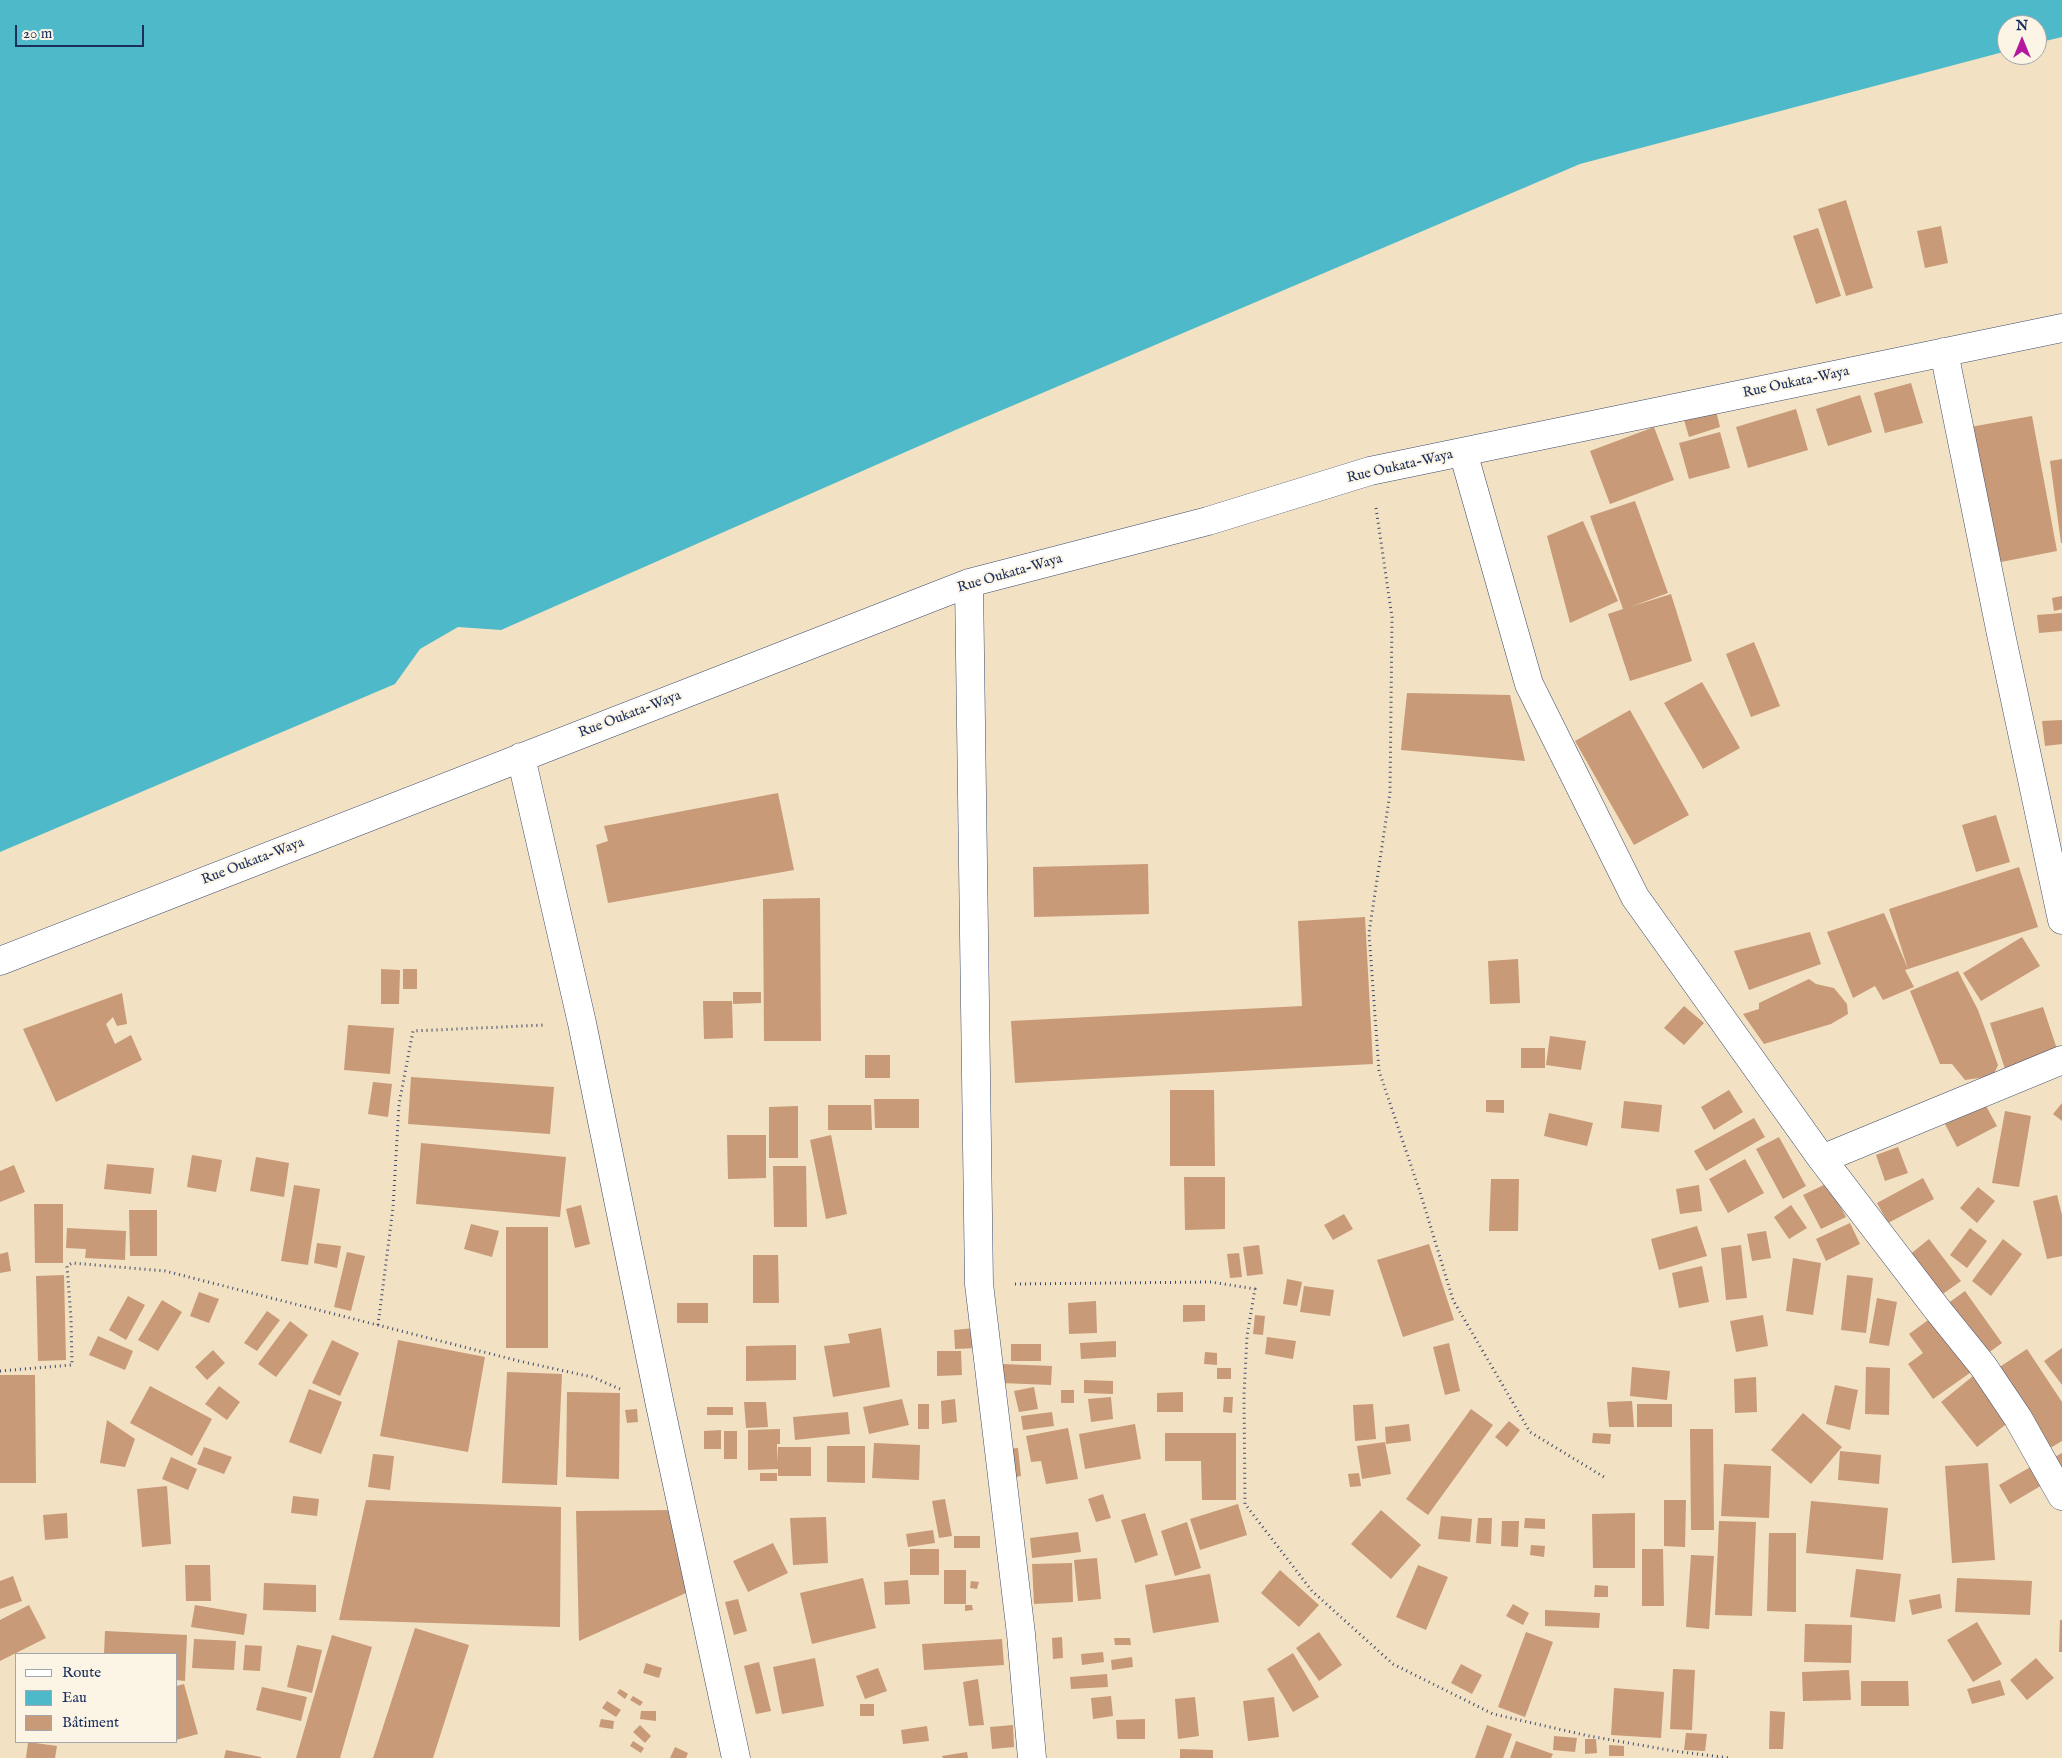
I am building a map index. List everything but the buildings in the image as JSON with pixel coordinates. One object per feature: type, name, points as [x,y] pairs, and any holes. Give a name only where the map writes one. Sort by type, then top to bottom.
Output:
[{"type":"street","name":"Rue Oukata-Waya","points":[[0,961],[969,583],[1208,521],[1370,471],[2062,328]]},
{"type":"street","points":[[1944,352],[2062,920]]},
{"type":"street","points":[[1463,452],[1529,684],[1634,897],[1822,1160],[1983,1366],[2018,1418],[2062,1496]]},
{"type":"street","points":[[969,583],[979,1284],[1022,1634],[1032,1758]]},
{"type":"street","points":[[521,757],[582,1023],[660,1405],[736,1758]]},
{"type":"street","points":[[1822,1160],[2062,1060]]},
{"type":"path","points":[[1370,471],[1392,617],[1390,793],[1369,933],[1379,1071],[1454,1300],[1530,1432],[1604,1477]]},
{"type":"path","points":[[378,1325],[393,1208],[399,1104],[413,1030],[582,1023]]},
{"type":"path","points":[[0,1371],[72,1365],[67,1266],[72,1263],[165,1271],[592,1377],[660,1405]]},
{"type":"path","points":[[979,1284],[1211,1282],[1254,1289],[1247,1336],[1244,1394],[1245,1504],[1312,1591],[1393,1664],[1493,1714],[1589,1736],[1674,1751],[1729,1758]]},
{"type":"water","points":[[0,0],[2062,0],[2062,37],[2047,41],[2047,15],[1997,15],[1997,54],[1580,164],[960,428],[501,630],[458,627],[420,649],[395,684],[0,852]]}]
